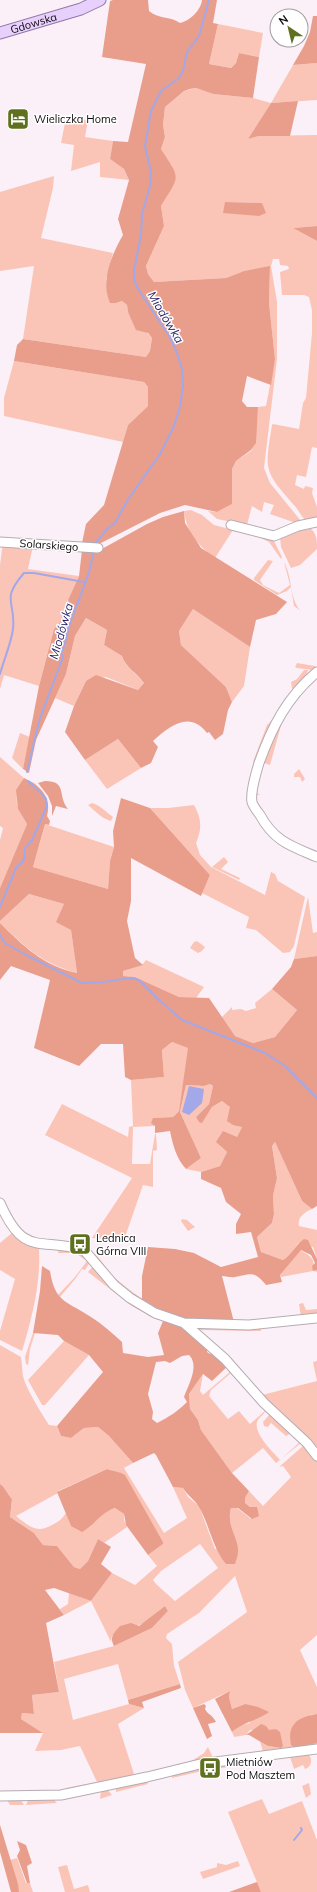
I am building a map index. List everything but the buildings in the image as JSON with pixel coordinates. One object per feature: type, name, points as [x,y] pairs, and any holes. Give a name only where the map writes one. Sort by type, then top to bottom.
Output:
[{"type":"main road","name":"Gdowska","points":[[68,12],[91,0]]},
{"type":"main road","name":"Gdowska","points":[[0,34],[92,5],[100,0]]},
{"type":"street","points":[[231,526],[274,536],[298,526],[317,522]]},
{"type":"street","name":"Solarskiego","points":[[0,542],[98,548]]},
{"type":"street","points":[[317,672],[296,691],[275,723],[254,777],[252,802],[264,822],[279,840],[317,857]]},
{"type":"street","points":[[0,1203],[12,1226],[24,1240],[84,1250],[114,1285],[130,1298],[155,1313],[184,1323],[249,1325],[278,1324],[317,1318]]},
{"type":"street","points":[[184,1323],[225,1359],[264,1403],[308,1443],[317,1456]]},
{"type":"street","points":[[0,1796],[61,1795],[200,1764],[317,1749]]},
{"type":"shaded area","points":[[148,0],[149,11],[153,14],[172,19],[180,23],[188,20],[200,8],[202,0],[217,0],[213,23],[218,24],[209,64],[231,68],[236,63],[239,53],[259,57],[253,98],[213,94],[196,88],[184,91],[165,107],[163,125],[165,137],[161,149],[172,167],[176,178],[172,189],[161,206],[164,226],[146,266],[148,274],[154,282],[226,278],[244,271],[270,266],[269,303],[275,359],[271,385],[247,376],[242,401],[247,407],[258,407],[256,443],[251,450],[236,461],[232,469],[232,504],[217,512],[185,505],[160,513],[99,544],[82,543],[86,524],[104,505],[128,425],[148,406],[148,387],[144,382],[14,361],[17,345],[23,339],[146,357],[150,351],[152,338],[148,333],[136,330],[128,312],[127,305],[122,301],[110,303],[106,286],[111,259],[123,235],[118,219],[129,180],[124,169],[110,159],[113,141],[128,142],[146,64],[102,57],[110,1]]},
{"type":"shaded area","points":[[313,16],[317,16],[317,63],[293,65],[303,48],[309,48]]},
{"type":"shaded area","points":[[218,24],[263,33],[259,57],[239,53],[236,63],[231,68],[209,64]]},
{"type":"shaded area","points":[[317,63],[317,100],[271,103],[293,65]]},
{"type":"shaded area","points":[[196,88],[213,94],[253,98],[271,103],[248,139],[259,136],[317,135],[317,226],[293,228],[317,241],[317,448],[312,447],[306,477],[297,475],[295,485],[304,489],[305,486],[313,488],[312,493],[317,507],[317,520],[306,521],[276,484],[269,469],[268,452],[272,425],[299,429],[303,403],[306,398],[312,333],[312,310],[309,297],[304,295],[282,295],[280,272],[289,269],[288,266],[280,265],[279,259],[273,259],[271,266],[277,302],[277,359],[264,468],[270,483],[301,521],[296,523],[270,514],[274,505],[264,502],[262,512],[252,506],[247,525],[217,519],[208,511],[217,512],[232,504],[232,469],[236,461],[251,451],[255,443],[258,407],[266,406],[275,359],[269,303],[270,267],[244,271],[226,278],[154,282],[148,274],[146,266],[164,226],[161,206],[167,195],[172,166],[161,149],[165,137],[163,125],[165,107],[184,91]],"holes":[[[226,202],[262,203],[224,213]]]},
{"type":"shaded area","points":[[298,101],[290,136],[259,136],[248,139],[271,103]]},
{"type":"shaded area","points":[[66,118],[88,120],[85,137],[113,141],[110,159],[124,169],[129,180],[100,177],[100,162],[71,171],[74,145],[61,143]]},
{"type":"shaded area","points":[[54,176],[53,188],[41,238],[113,253],[106,279],[108,297],[116,303],[122,301],[127,305],[128,312],[152,338],[150,351],[146,357],[23,339],[34,266],[0,271],[0,192]]},
{"type":"shaded area","points":[[225,202],[262,203],[266,213],[259,216],[223,213]]},
{"type":"shaded area","points":[[317,226],[317,241],[293,228]]},
{"type":"shaded area","points":[[14,361],[144,382],[148,387],[148,406],[128,425],[123,442],[4,416],[4,398]]},
{"type":"shaded area","points":[[191,510],[202,515],[214,525],[233,530],[215,558],[199,544],[190,532],[184,511]]},
{"type":"shaded area","points":[[184,511],[185,523],[201,548],[287,602],[276,614],[256,620],[250,647],[193,609],[179,631],[181,645],[226,687],[232,702],[228,710],[223,734],[215,740],[209,732],[207,733],[194,722],[187,721],[166,730],[153,741],[158,747],[151,763],[141,768],[118,739],[85,760],[65,732],[74,706],[86,681],[96,675],[138,690],[144,683],[126,664],[122,656],[104,645],[107,630],[86,618],[75,636],[66,674],[36,740],[29,773],[23,769],[39,686],[54,629],[71,609],[68,600],[79,576],[82,550],[100,550],[147,524],[163,517]]},
{"type":"shaded area","points":[[309,527],[315,534],[317,549],[300,565],[291,568],[281,547],[280,537]]},
{"type":"shaded area","points":[[256,536],[273,539],[282,557],[281,559],[269,542]]},
{"type":"shaded area","points":[[33,546],[28,569],[79,576],[68,600],[71,609],[54,629],[39,686],[4,675],[0,689],[0,565],[2,549],[3,547]]},
{"type":"shaded area","points":[[268,560],[273,561],[260,580],[263,585],[279,593],[290,585],[284,562],[289,575],[295,601],[301,611],[294,606],[291,587],[287,591],[277,595],[254,580]]},
{"type":"shaded area","points":[[193,609],[250,647],[244,686],[232,702],[226,687],[181,645],[179,631]]},
{"type":"shaded area","points":[[86,618],[107,630],[104,645],[122,656],[129,667],[144,683],[138,690],[106,677],[86,681],[74,706],[55,698],[66,674],[75,636]]},
{"type":"shaded area","points":[[297,663],[315,666],[317,668],[292,689],[291,682],[297,679],[304,670],[308,670],[307,675],[312,670],[297,668],[295,667]]},
{"type":"shaded area","points":[[272,720],[255,762],[253,762],[267,725]]},
{"type":"shaded area","points":[[282,722],[270,765],[264,763],[258,781],[257,793],[260,795],[255,795],[255,789],[270,742]]},
{"type":"shaded area","points":[[20,733],[30,737],[23,769],[12,758]]},
{"type":"shaded area","points":[[118,739],[141,768],[107,789],[85,760]]},
{"type":"shaded area","points":[[0,757],[24,778],[18,791],[17,802],[20,812],[27,824],[0,888],[0,840],[3,828],[0,826]]},
{"type":"shaded area","points":[[299,769],[305,779],[302,782],[300,777],[294,777],[294,774]]},
{"type":"shaded area","points":[[24,778],[40,788],[48,803],[47,816],[50,821],[49,825],[45,824],[33,867],[108,889],[110,861],[114,847],[113,831],[121,798],[150,808],[210,875],[201,896],[131,858],[131,901],[127,921],[135,958],[143,965],[123,971],[123,976],[135,977],[179,997],[209,998],[235,1036],[253,1043],[275,1037],[297,1010],[272,989],[291,967],[294,959],[317,956],[317,1206],[312,1209],[302,1201],[275,1142],[272,1146],[277,1178],[273,1196],[274,1214],[272,1223],[257,1237],[261,1252],[283,1260],[301,1241],[304,1239],[308,1240],[317,1259],[317,1270],[313,1271],[312,1266],[315,1263],[311,1255],[301,1250],[280,1275],[282,1282],[266,1285],[262,1280],[252,1274],[233,1277],[222,1276],[234,1322],[184,1321],[208,1348],[207,1352],[210,1354],[215,1352],[229,1365],[212,1381],[203,1374],[189,1394],[190,1409],[198,1420],[201,1430],[232,1473],[249,1491],[245,1498],[245,1503],[250,1507],[257,1507],[259,1516],[252,1519],[238,1508],[231,1508],[231,1527],[238,1547],[238,1555],[235,1564],[226,1564],[217,1551],[199,1507],[183,1488],[173,1487],[154,1453],[133,1463],[109,1436],[98,1427],[84,1428],[71,1438],[61,1436],[57,1426],[103,1372],[89,1355],[64,1341],[58,1335],[33,1333],[40,1291],[42,1266],[50,1271],[55,1289],[63,1300],[99,1323],[122,1342],[123,1353],[148,1357],[164,1355],[158,1333],[166,1314],[142,1299],[142,1276],[148,1247],[175,1249],[194,1253],[221,1267],[258,1257],[251,1232],[236,1234],[236,1224],[241,1214],[226,1202],[221,1188],[201,1179],[201,1172],[220,1166],[227,1152],[216,1142],[223,1131],[237,1137],[242,1127],[233,1125],[227,1121],[230,1107],[222,1101],[212,1107],[202,1123],[199,1122],[196,1117],[209,1104],[213,1086],[210,1084],[204,1086],[186,1085],[180,1112],[201,1158],[186,1169],[177,1156],[170,1131],[155,1133],[155,1126],[151,1123],[153,1118],[173,1117],[179,1111],[188,1048],[172,1042],[162,1050],[164,1077],[131,1080],[125,1077],[123,1044],[101,1044],[79,1066],[34,1048],[50,980],[11,966],[0,980],[0,923],[17,940],[44,960],[65,970],[77,973],[71,930],[56,922],[64,904],[29,894],[0,921],[0,888],[27,824],[18,809],[16,790]],"holes":[[[189,1355],[192,1359],[192,1376],[184,1397],[187,1402],[173,1414],[157,1423],[152,1419],[153,1412],[148,1394],[156,1362],[165,1361],[170,1363],[182,1356]]]},
{"type":"shaded area","points":[[45,781],[52,782],[59,786],[68,809],[56,806],[52,816],[52,806],[48,796],[38,783]]},
{"type":"shaded area","points":[[92,803],[101,807],[113,817],[111,821],[101,816],[88,805]]},
{"type":"shaded area","points":[[194,805],[200,819],[200,829],[196,843],[200,855],[211,867],[265,895],[271,872],[275,874],[278,881],[305,897],[294,946],[290,952],[283,953],[256,930],[246,928],[249,917],[202,893],[210,875],[150,808],[168,808]]},
{"type":"shaded area","points":[[45,824],[114,847],[110,861],[108,889],[33,867]]},
{"type":"shaded area","points":[[224,857],[228,862],[221,869],[240,878],[239,880],[212,867]]},
{"type":"shaded area","points":[[29,894],[64,904],[71,930],[77,973],[65,969],[35,954],[0,923],[0,921]]},
{"type":"shaded area","points":[[308,897],[313,933],[317,932],[317,956],[294,959]]},
{"type":"shaded area","points":[[197,941],[205,947],[198,953],[190,948],[194,942]]},
{"type":"shaded area","points":[[146,960],[204,987],[196,998],[179,997],[135,977],[123,976],[123,971],[142,965]]},
{"type":"shaded area","points":[[272,989],[297,1010],[275,1037],[253,1043],[235,1036],[221,1018],[232,1007],[232,1010],[241,1009],[246,1011],[256,1008],[255,1003]]},
{"type":"shaded area","points":[[172,1042],[189,1048],[179,1111],[173,1117],[153,1118],[155,1126],[133,1127],[132,1164],[150,1164],[156,1134],[157,1150],[153,1151],[153,1187],[143,1185],[124,1240],[92,1238],[132,1178],[45,1135],[62,1104],[128,1137],[129,1127],[133,1126],[131,1080],[164,1077],[162,1050]]},
{"type":"shaded area","points":[[210,1084],[213,1086],[209,1104],[196,1117],[202,1122],[212,1107],[222,1101],[230,1106],[242,1127],[237,1137],[220,1146],[227,1152],[220,1166],[201,1172],[186,1169],[201,1158],[180,1112],[186,1085],[204,1086]]},
{"type":"shaded area","points":[[275,1142],[302,1201],[312,1209],[300,1217],[299,1226],[317,1230],[317,1259],[313,1247],[298,1243],[290,1256],[283,1260],[261,1252],[257,1237],[272,1223],[274,1214],[273,1196],[277,1178],[272,1146]]},
{"type":"shaded area","points":[[182,1219],[187,1220],[195,1227],[188,1231],[181,1221]]},
{"type":"shaded area","points":[[13,1232],[19,1240],[37,1245],[39,1248],[39,1274],[35,1300],[22,1351],[0,1340],[0,1331],[15,1279],[0,1270],[0,1243]]},
{"type":"shaded area","points":[[59,1248],[83,1253],[90,1262],[85,1270],[82,1269],[60,1297],[58,1295],[75,1277],[87,1261],[75,1253],[58,1253]]},
{"type":"shaded area","points":[[88,1249],[96,1255],[112,1275],[121,1283],[166,1314],[128,1294]]},
{"type":"shaded area","points":[[300,1250],[313,1260],[313,1271],[281,1277],[280,1275]]},
{"type":"shaded area","points":[[94,1265],[159,1317],[158,1320],[132,1306],[88,1272]]},
{"type":"shaded area","points":[[303,1303],[306,1310],[317,1309],[317,1316],[301,1317],[299,1304]]},
{"type":"shaded area","points":[[188,1326],[261,1327],[261,1331],[198,1330],[262,1395],[317,1381],[317,1451]]},
{"type":"shaded area","points":[[33,1333],[35,1333],[30,1349],[28,1365],[26,1364],[25,1357]]},
{"type":"shaded area","points":[[64,1341],[89,1355],[45,1405],[42,1405],[28,1380]]},
{"type":"shaded area","points":[[0,1345],[21,1357],[23,1376],[38,1408],[49,1425],[57,1426],[61,1436],[71,1438],[84,1428],[98,1427],[109,1436],[133,1463],[124,1468],[164,1533],[187,1518],[173,1487],[183,1488],[188,1497],[199,1506],[215,1549],[238,1551],[230,1524],[231,1508],[237,1508],[251,1519],[250,1507],[245,1503],[245,1498],[249,1491],[263,1506],[291,1477],[283,1466],[279,1467],[303,1446],[306,1446],[312,1450],[317,1461],[317,1635],[300,1650],[317,1687],[317,1714],[310,1715],[295,1748],[317,1743],[317,1746],[263,1752],[260,1741],[268,1746],[281,1748],[271,1731],[250,1730],[246,1735],[234,1737],[232,1732],[238,1726],[250,1723],[245,1704],[232,1709],[229,1697],[230,1691],[193,1708],[185,1690],[178,1662],[247,1612],[235,1576],[199,1613],[167,1634],[166,1638],[172,1644],[174,1666],[180,1684],[128,1700],[118,1664],[64,1679],[73,1720],[129,1704],[144,1708],[118,1724],[135,1777],[104,1783],[98,1782],[96,1784],[66,1791],[66,1788],[97,1782],[80,1746],[61,1750],[35,1751],[43,1733],[21,1719],[22,1713],[34,1714],[32,1695],[59,1692],[54,1662],[114,1646],[152,1628],[168,1611],[165,1606],[144,1623],[112,1636],[111,1642],[91,1601],[112,1573],[135,1585],[157,1566],[148,1555],[163,1544],[163,1542],[143,1508],[112,1470],[107,1469],[58,1491],[58,1493],[16,1516],[33,1528],[41,1529],[56,1523],[66,1513],[71,1526],[100,1517],[104,1512],[115,1508],[124,1514],[124,1520],[127,1527],[104,1543],[98,1539],[88,1561],[80,1569],[74,1567],[57,1546],[43,1545],[34,1533],[10,1517],[12,1499],[4,1487],[0,1484]],"holes":[[[200,1544],[218,1568],[175,1601],[153,1580],[161,1571]]]},
{"type":"shaded area","points":[[317,1361],[317,1381],[313,1362]]},
{"type":"shaded area","points":[[230,1372],[234,1374],[231,1373],[211,1390],[209,1396],[228,1419],[239,1411],[250,1424],[266,1410],[258,1420],[257,1427],[258,1432],[264,1442],[280,1460],[276,1463],[263,1448],[232,1473],[201,1430],[198,1420],[190,1409],[189,1394],[203,1374],[200,1391],[203,1395]]},
{"type":"shaded area","points":[[270,1414],[301,1441],[291,1433],[286,1436],[271,1423],[268,1427],[264,1426],[263,1422]]},
{"type":"shaded area","points":[[301,1441],[301,1443],[282,1458]]},
{"type":"shaded area","points":[[107,1469],[125,1475],[163,1542],[163,1544],[148,1555],[126,1525],[124,1514],[115,1508],[105,1513],[82,1532],[71,1526],[57,1492]]},
{"type":"shaded area","points":[[0,1484],[4,1487],[12,1499],[10,1517],[34,1533],[43,1545],[57,1546],[74,1567],[80,1569],[88,1561],[98,1539],[111,1547],[101,1564],[112,1573],[91,1601],[54,1588],[45,1590],[64,1615],[46,1623],[59,1692],[32,1695],[34,1714],[22,1713],[21,1719],[43,1733],[0,1733]]},
{"type":"shaded area","points":[[69,1593],[91,1601],[64,1615],[60,1609],[68,1604]]},
{"type":"shaded area","points":[[165,1606],[168,1611],[152,1628],[114,1646],[112,1638],[120,1626],[131,1623],[139,1626]]},
{"type":"shaded area","points":[[180,1684],[181,1688],[142,1702],[144,1708],[129,1704],[128,1700]]},
{"type":"shaded area","points":[[230,1691],[229,1697],[232,1709],[245,1704],[258,1707],[269,1712],[240,1726],[232,1732],[215,1699]]},
{"type":"shaded area","points":[[204,1704],[206,1706],[206,1711],[216,1722],[208,1724],[212,1736],[207,1739],[193,1708]]},
{"type":"shaded area","points":[[317,1714],[317,1743],[295,1748],[291,1745],[290,1738],[292,1727],[304,1717]]},
{"type":"shaded area","points":[[261,1724],[266,1726],[269,1730],[276,1729],[280,1732],[283,1746],[281,1748],[268,1746],[249,1735],[246,1735]]},
{"type":"shaded area","points":[[208,1747],[213,1758],[187,1764],[204,1753]]},
{"type":"shaded area","points":[[308,1754],[311,1760],[309,1766],[305,1769],[303,1765],[294,1769],[290,1757]]},
{"type":"shaded area","points":[[266,1758],[267,1763],[239,1766],[238,1763]]},
{"type":"shaded area","points":[[230,1764],[231,1767],[211,1769],[172,1778],[172,1775],[189,1770]]},
{"type":"shaded area","points":[[146,1780],[148,1784],[116,1792],[116,1787]]},
{"type":"shaded area","points":[[309,1783],[311,1794],[306,1798],[302,1786]]},
{"type":"shaded area","points":[[107,1789],[112,1795],[100,1799],[101,1790]]},
{"type":"shaded area","points":[[55,1798],[57,1803],[26,1805],[28,1800]]},
{"type":"shaded area","points":[[262,1799],[269,1814],[302,1801],[317,1840],[317,1892],[261,1892],[228,1812]]},
{"type":"shaded area","points":[[7,1800],[21,1800],[24,1805],[10,1805]]},
{"type":"shaded area","points":[[0,1825],[18,1884],[19,1892],[11,1892],[0,1852]]},
{"type":"shaded area","points":[[17,1841],[26,1845],[32,1863],[27,1866],[30,1883],[27,1883],[17,1856],[20,1850]]},
{"type":"shaded area","points":[[17,1858],[26,1883],[30,1883],[33,1892],[19,1892],[10,1860]]},
{"type":"shaded area","points":[[238,1861],[240,1866],[203,1879],[200,1872],[217,1867],[217,1863],[226,1865]]},
{"type":"shaded area","points":[[67,1865],[74,1889],[88,1885],[90,1892],[65,1892],[58,1867]]},
{"type":"shaded area","points":[[257,1882],[261,1892],[229,1892]]},
{"type":"water","points":[[189,1086],[204,1089],[202,1103],[189,1115],[182,1112]]},
{"type":"waterway","name":"Miodówka","points":[[94,545],[107,529],[115,523],[127,501],[160,454],[174,426],[180,407],[183,385],[182,369],[177,353],[170,337],[140,292],[134,280],[134,270],[141,235],[142,214],[150,186],[151,172],[145,146],[151,111],[161,91],[179,78],[183,71],[187,52],[199,36],[209,0]]},
{"type":"waterway","name":"Miodówka","points":[[27,772],[40,718],[63,657],[61,653],[69,626],[87,579],[93,551]]},
{"type":"waterway","points":[[0,674],[13,629],[11,595],[17,582],[24,573],[34,573],[84,582]]},
{"type":"waterway","name":"Miodówka","points":[[0,907],[16,868],[24,860],[25,848],[32,840],[47,806],[46,799],[28,781]]},
{"type":"waterway","points":[[0,935],[5,943],[82,983],[131,978],[139,980],[182,1020],[265,1053],[285,1066],[317,1098]]},
{"type":"waterway","points":[[294,1840],[302,1830],[301,1828]]},
{"type":"place","name":"Wieliczka Home","points":[[18,119]]},
{"type":"place","name":"Lednica Górna VIII","points":[[80,1244]]},
{"type":"place","name":"Mietniów Pod Masztem","points":[[210,1768]]}]
